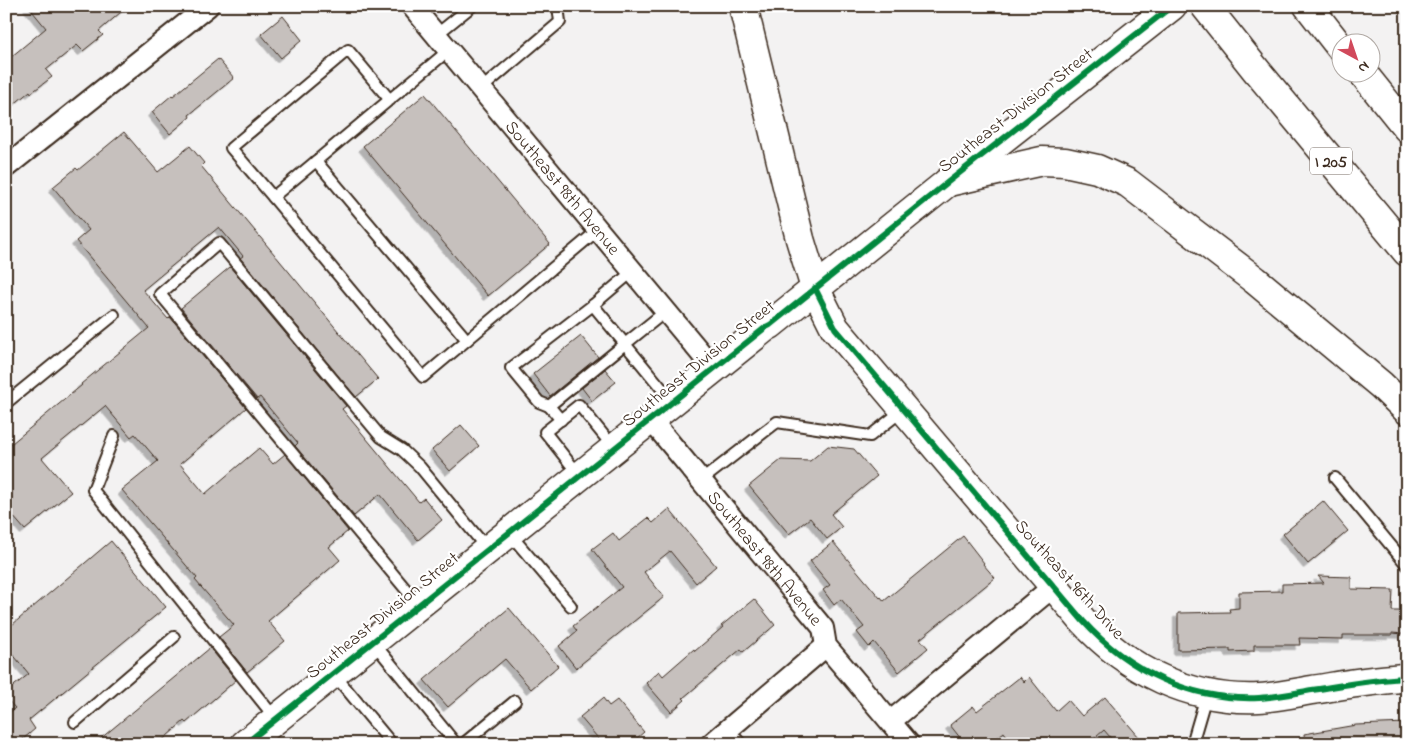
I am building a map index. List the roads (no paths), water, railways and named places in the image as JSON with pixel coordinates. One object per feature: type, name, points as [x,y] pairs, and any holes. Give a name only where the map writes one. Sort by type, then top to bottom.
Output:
[{"type":"main road","name":"Southeast 96th Drive","points":[[743,6],[800,239],[815,288],[835,328],[1096,635],[1126,660],[1164,681],[1206,694],[1234,698],[1260,698],[1361,682],[1407,678]]},
{"type":"main road","name":"Southeast Division Street","points":[[245,744],[948,182],[1172,6]]},
{"type":"main road","name":"I 205","points":[[1205,6],[1407,252]]},
{"type":"main road","points":[[1313,13],[1330,34]]},
{"type":"main road","points":[[1370,82],[1407,128]]},
{"type":"main road","points":[[948,182],[1042,162],[1065,162],[1097,169],[1128,183],[1255,280],[1381,385],[1407,410]]},
{"type":"street","points":[[6,167],[208,6]]},
{"type":"street","name":"Southeast 98th Avenue","points":[[412,6],[714,369]]},
{"type":"street","name":"Southeast 98th Avenue","points":[[651,420],[823,628],[826,646],[910,744]]},
{"type":"street","points":[[890,721],[1054,586]]},
{"type":"street","points":[[711,744],[734,736],[826,646]]},
{"type":"lane","points":[[273,197],[390,100],[442,43],[472,6]]},
{"type":"lane","points":[[481,89],[560,22],[558,6]]},
{"type":"lane","points":[[390,100],[348,50],[231,148],[423,377],[598,230]]},
{"type":"lane","points":[[316,162],[467,340]]},
{"type":"lane","points":[[419,605],[160,294],[219,243],[381,437],[402,450],[420,467],[488,550]]},
{"type":"lane","points":[[561,420],[549,406],[539,402],[511,368],[593,305],[633,271]]},
{"type":"lane","points":[[593,305],[673,402]]},
{"type":"lane","points":[[549,406],[666,311]]},
{"type":"lane","points":[[6,403],[114,315]]},
{"type":"lane","points":[[581,476],[545,432],[579,405],[615,448]]},
{"type":"lane","points":[[702,480],[777,422],[870,436],[904,410]]},
{"type":"lane","points":[[114,436],[93,490],[276,719]]},
{"type":"lane","points":[[1335,478],[1407,565]]},
{"type":"lane","points":[[509,533],[571,606]]},
{"type":"lane","points":[[75,722],[174,637]]},
{"type":"lane","points":[[372,642],[456,744]]},
{"type":"lane","points":[[333,673],[392,744]]},
{"type":"lane","points":[[1200,744],[1194,737],[1206,694]]},
{"type":"lane","points":[[462,744],[515,700]]}]
